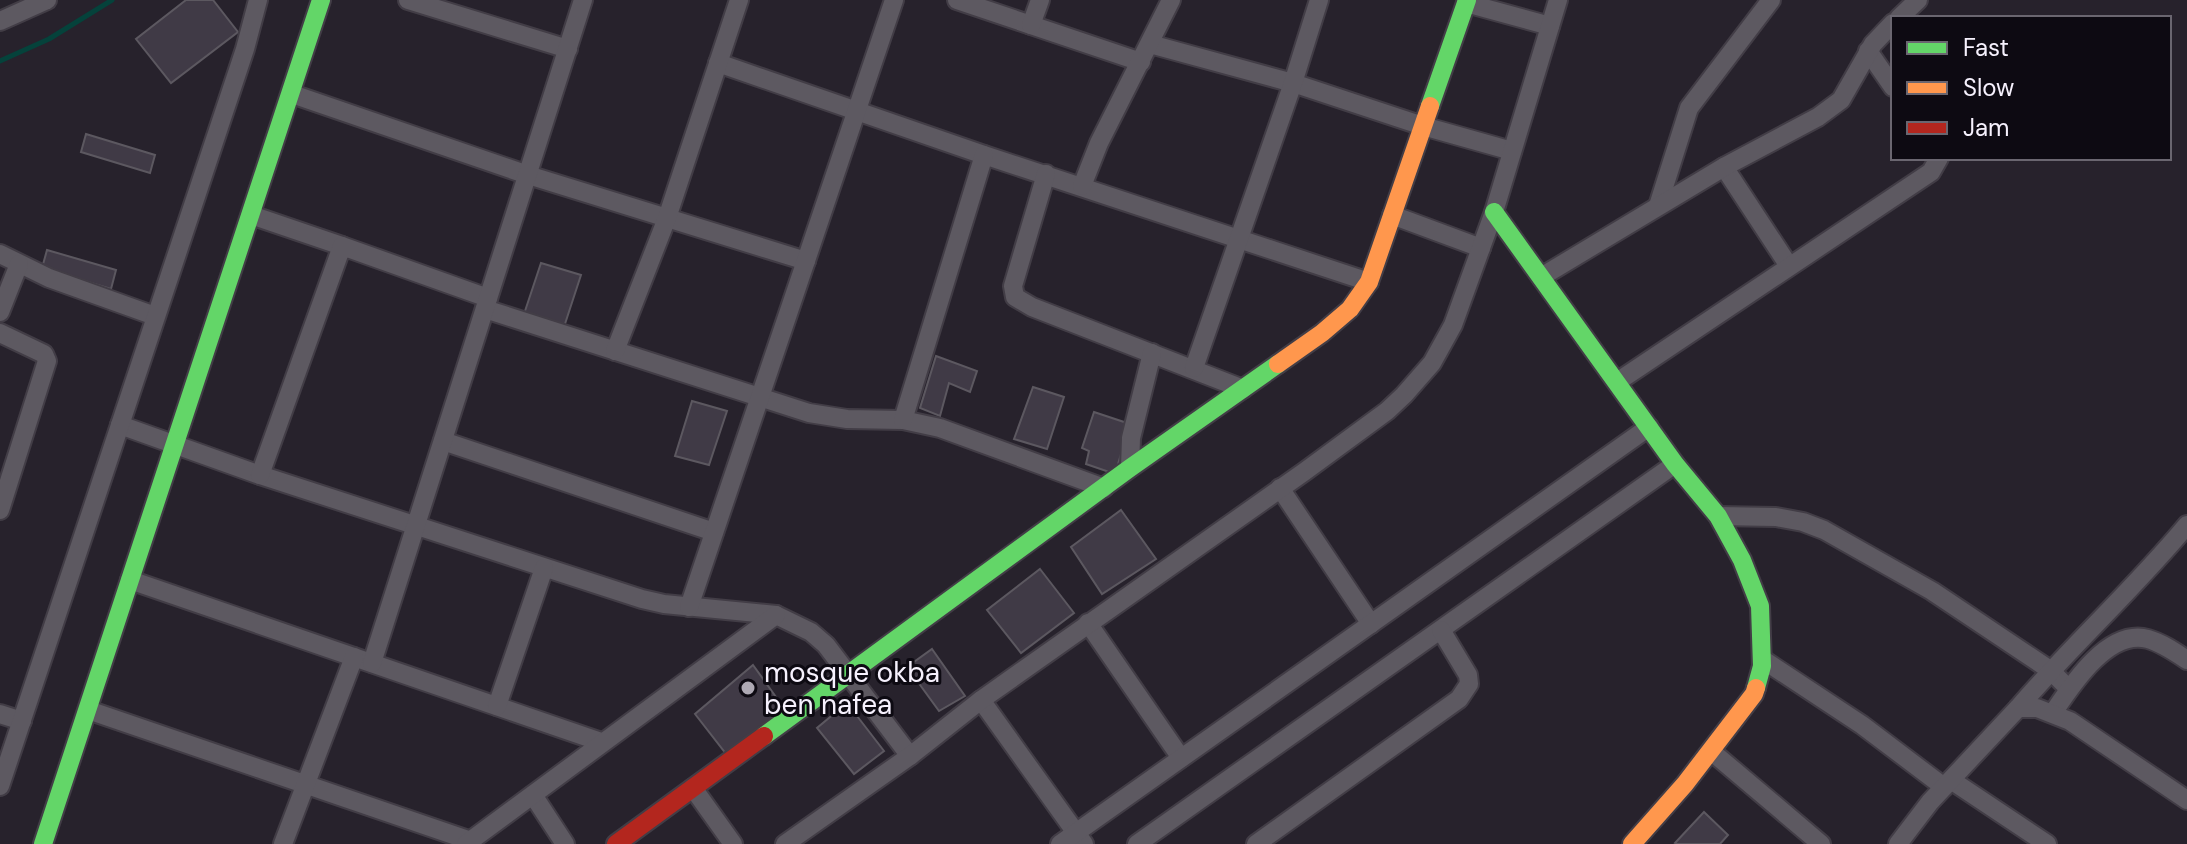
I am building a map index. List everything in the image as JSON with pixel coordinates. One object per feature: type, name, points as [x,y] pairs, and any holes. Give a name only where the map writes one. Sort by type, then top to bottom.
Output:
[{"type":"street","points":[[0,21],[47,0]]},
{"type":"street","points":[[0,786],[245,49],[258,0]]},
{"type":"street","points":[[64,844],[44,841],[321,0]]},
{"type":"street","points":[[283,844],[363,660],[416,526],[583,0]]},
{"type":"street","points":[[615,351],[667,218],[739,0]]},
{"type":"street","points":[[689,607],[894,0]]},
{"type":"street","points":[[957,0],[1141,62]]},
{"type":"street","points":[[1031,25],[1040,0]]},
{"type":"street","points":[[1082,186],[1099,143],[1171,0]]},
{"type":"street","points":[[1194,368],[1319,0]]},
{"type":"street","points":[[785,844],[910,756],[1088,623],[1387,411],[1432,363],[1453,325],[1494,212],[1558,0]]},
{"type":"street","points":[[1658,206],[1689,108],[1771,0]]},
{"type":"street","points":[[1901,16],[1918,0]]},
{"type":"street","points":[[416,1],[568,49]]},
{"type":"street","points":[[616,844],[1130,468],[1335,324],[1360,298],[1369,282],[1466,1],[1550,26]]},
{"type":"street","points":[[1541,277],[1724,167],[1818,117],[1841,100],[1868,51],[1891,25]]},
{"type":"street","points":[[1150,44],[1293,83],[1423,126],[1512,151]]},
{"type":"street","points":[[1868,51],[1891,84]]},
{"type":"street","points":[[718,63],[1369,282]]},
{"type":"street","points":[[292,94],[528,175],[806,261]]},
{"type":"street","points":[[903,420],[984,155]]},
{"type":"street","points":[[1617,382],[1931,172],[1938,160]]},
{"type":"street","points":[[1724,167],[1789,266]]},
{"type":"street","points":[[1046,174],[1013,286],[1015,297],[1032,307],[1243,389]]},
{"type":"street","points":[[1494,212],[1675,464],[1718,516],[1742,560],[1760,606],[1762,659],[1754,694],[1711,751],[1632,844]]},
{"type":"street","points":[[251,215],[342,246],[615,351],[829,418],[903,420],[940,428],[1104,488]]},
{"type":"street","points":[[1392,215],[1481,248]]},
{"type":"street","points":[[260,475],[342,246]]},
{"type":"street","points":[[0,254],[74,288],[155,316]]},
{"type":"street","points":[[0,312],[19,264]]},
{"type":"street","points":[[0,333],[44,354],[47,361],[0,510]]},
{"type":"street","points":[[1130,468],[1131,438],[1152,353]]},
{"type":"street","points":[[120,425],[260,475],[642,599],[776,615],[811,632],[849,674],[910,756]]},
{"type":"street","points":[[1060,844],[1080,838],[1181,758],[1649,427]]},
{"type":"street","points":[[443,441],[714,532]]},
{"type":"street","points":[[1137,844],[1675,464]]},
{"type":"street","points":[[1280,488],[1371,624]]},
{"type":"street","points":[[1718,516],[1776,517],[1824,530],[1932,591],[2050,670],[2069,689]]},
{"type":"street","points":[[1898,844],[1947,784],[2050,670],[2161,557],[2187,525]]},
{"type":"street","points":[[497,706],[544,568]]},
{"type":"street","points":[[130,580],[601,742]]},
{"type":"street","points":[[88,710],[468,842],[776,615]]},
{"type":"street","points":[[1088,623],[1181,758]]},
{"type":"street","points":[[1256,844],[1459,699],[1469,684],[1468,675],[1441,630]]},
{"type":"street","points":[[2053,713],[2095,658],[2130,639],[2146,638],[2187,660]]},
{"type":"street","points":[[1762,659],[1947,784],[2047,844]]},
{"type":"street","points":[[981,700],[1080,838]]},
{"type":"street","points":[[2018,708],[2037,708],[2070,721],[2187,800]]},
{"type":"street","points":[[0,714],[22,721]]},
{"type":"street","points":[[1711,751],[1821,844]]},
{"type":"street","points":[[693,788],[733,844]]},
{"type":"street","points":[[533,795],[565,844]]},
{"type":"building","points":[[186,0],[213,0],[238,32],[171,83],[136,39]]},
{"type":"building","points":[[86,134],[155,155],[150,173],[81,152]]},
{"type":"building","points":[[47,250],[116,270],[111,289],[42,268]]},
{"type":"building","points":[[541,263],[581,275],[563,330],[523,317]]},
{"type":"building","points":[[936,356],[977,371],[970,392],[949,383],[940,416],[920,408]]},
{"type":"building","points":[[1033,387],[1064,397],[1047,449],[1014,439]]},
{"type":"building","points":[[692,401],[727,411],[709,465],[675,456]]},
{"type":"building","points":[[1094,412],[1130,424],[1115,474],[1086,464],[1089,451],[1082,448]]},
{"type":"building","points":[[1121,510],[1156,559],[1102,594],[1071,547]]},
{"type":"building","points":[[1040,569],[1074,613],[1021,653],[987,610]]},
{"type":"building","points":[[932,649],[965,696],[939,711],[907,667]]},
{"type":"building","name":"mosque okba ben nafea","points":[[753,665],[786,711],[727,755],[695,714]]},
{"type":"building","points":[[847,703],[884,751],[854,774],[817,728]]},
{"type":"building","points":[[1704,812],[1728,835],[1720,844],[1675,843]]},
{"type":"waterway","points":[[0,61],[49,39],[112,0]]},
{"type":"traffic: fast","points":[[43,844],[321,0]]},
{"type":"traffic: fast","points":[[1430,106],[1467,0]]},
{"type":"traffic: fast","points":[[1494,212],[1675,464],[1718,516],[1742,560],[1760,606],[1762,666],[1756,688]]},
{"type":"traffic: fast","points":[[764,736],[1130,468],[1278,364]]},
{"type":"traffic: slow","points":[[1278,364],[1350,309],[1369,282],[1430,106]]},
{"type":"traffic: slow","points":[[1632,844],[1685,784],[1756,688]]},
{"type":"traffic: jam","points":[[616,844],[764,736]]},
{"type":"place","name":"mosque okba ben nafea","points":[[748,688]]}]
